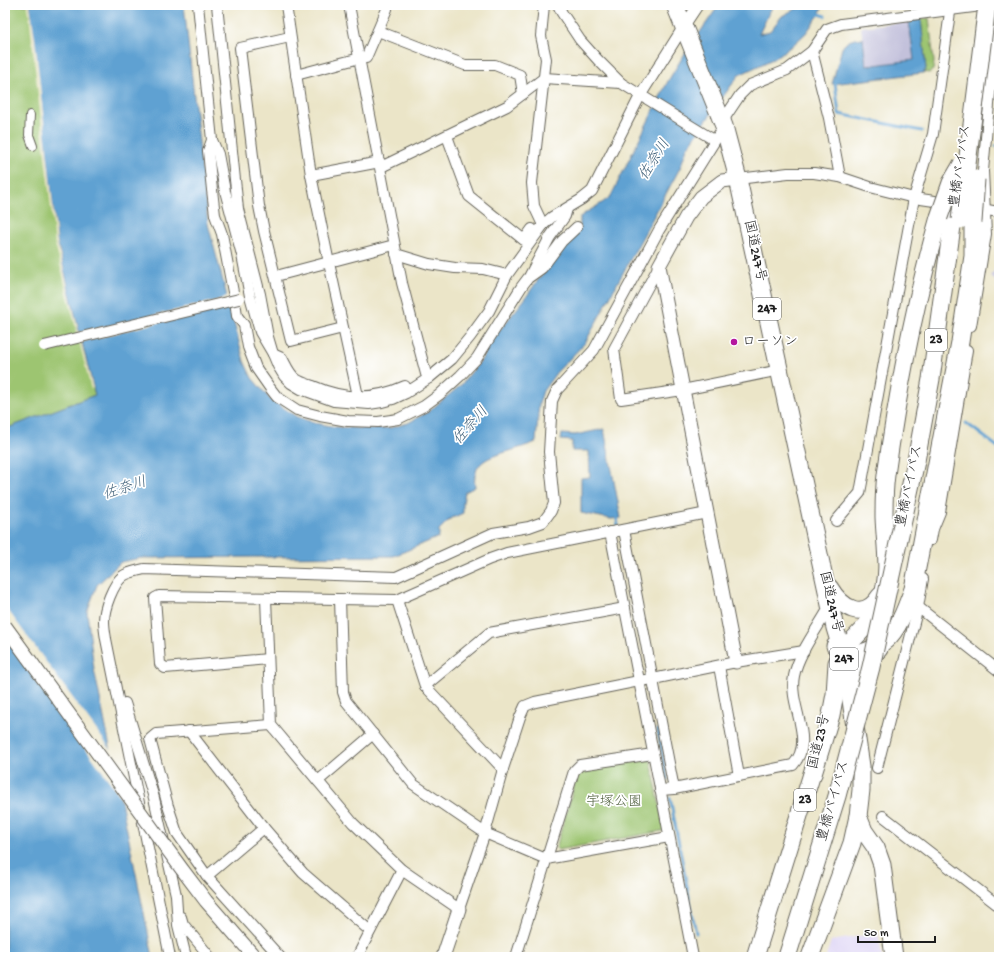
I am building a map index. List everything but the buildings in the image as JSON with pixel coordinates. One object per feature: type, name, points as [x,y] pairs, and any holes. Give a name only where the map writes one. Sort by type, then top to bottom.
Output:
[{"type":"highway","name":"国道247号","points":[[675,5],[722,121],[738,179],[826,583],[837,645]]},
{"type":"highway","name":"豊橋バイパス","points":[[956,219],[982,5]]},
{"type":"highway","name":"豊橋バイパス","points":[[793,957],[842,798],[877,668],[919,462],[988,5]]},
{"type":"highway","points":[[885,641],[876,647],[856,654],[849,654],[837,645],[868,625],[875,615],[882,599],[886,581],[887,563],[884,518],[886,476],[907,350],[956,219]]},
{"type":"highway","points":[[851,701],[853,684],[857,671],[864,662],[875,654],[891,635],[902,617],[913,589],[960,342],[973,256],[956,219]]},
{"type":"highway","name":"豊橋バイパス","points":[[787,957],[837,796],[871,667],[919,462]]},
{"type":"highway","name":"国道247号","points":[[808,504],[826,613],[837,645],[851,701],[861,766],[861,790],[858,816]]},
{"type":"highway","points":[[826,583],[837,600],[848,608],[860,611],[870,607],[876,602],[886,581]]},
{"type":"highway","name":"国道23号","points":[[755,957],[813,774],[830,697],[832,662],[837,645]]},
{"type":"highway","points":[[810,957],[852,843],[858,816]]},
{"type":"highway","points":[[858,816],[860,825],[876,848],[882,865],[894,957]]},
{"type":"street","points":[[198,5],[212,140],[218,154],[225,191],[260,332],[273,354],[282,358],[288,370],[296,379],[324,391],[340,395],[372,397],[396,390],[428,376]]},
{"type":"street","points":[[217,5],[238,209],[260,294],[268,338],[278,366],[290,383],[301,389],[334,401],[369,404],[382,402],[406,393],[452,359],[470,337],[489,311],[508,275],[542,223]]},
{"type":"street","points":[[286,5],[311,175],[358,396]]},
{"type":"street","points":[[349,5],[402,283],[428,376]]},
{"type":"street","points":[[296,75],[360,58],[366,58],[387,9],[387,5]]},
{"type":"street","points":[[542,223],[534,206],[532,183],[546,59],[541,36],[544,5]]},
{"type":"street","points":[[558,5],[580,40],[621,83],[711,139]]},
{"type":"street","points":[[447,136],[469,196],[524,240],[532,230],[567,209],[592,191],[643,97],[686,30],[698,5]]},
{"type":"street","points":[[170,957],[106,639],[104,620],[108,601],[114,586],[123,577],[132,572],[144,570],[396,577],[493,533],[529,527],[543,522],[551,511],[554,503],[549,452],[552,400],[557,390],[594,350],[659,230],[711,139],[740,95],[750,85],[787,70],[812,51],[827,29],[841,24],[924,9],[988,5]]},
{"type":"street","points":[[877,768],[918,607],[933,529],[940,512],[986,234],[983,171],[998,5]]},
{"type":"street","points":[[836,521],[860,493],[914,198],[933,134],[950,8]]},
{"type":"street","points":[[378,31],[465,65],[495,65],[520,75],[523,94]]},
{"type":"street","points":[[290,37],[240,48],[259,206],[292,341],[343,328]]},
{"type":"street","points":[[812,51],[829,118],[840,177]]},
{"type":"street","points":[[311,175],[380,164],[417,149],[447,136],[507,106],[544,78],[621,83]]},
{"type":"street","points":[[30,115],[28,135],[33,146]]},
{"type":"street","points":[[212,140],[208,151],[215,214],[222,234],[236,299],[237,316],[244,325],[248,348],[256,368],[278,397],[297,410],[320,416],[348,421],[378,422],[398,419],[424,406],[439,395],[477,358],[528,278],[550,237],[565,216],[567,209]]},
{"type":"street","points":[[780,370],[683,390],[620,400],[614,349],[686,217],[701,197],[722,180],[797,173],[814,173],[840,177],[870,187],[914,198],[999,212]]},
{"type":"street","points":[[528,278],[542,268],[562,241],[577,227]]},
{"type":"street","points":[[276,276],[395,249],[429,264],[455,268],[483,269],[508,275]]},
{"type":"street","points":[[659,266],[736,662]]},
{"type":"street","points":[[44,346],[250,296]]},
{"type":"street","points":[[268,659],[165,668],[160,664],[155,598],[159,596],[397,600],[507,553],[707,513]]},
{"type":"street","points":[[624,530],[674,789]]},
{"type":"street","points":[[610,532],[693,957]]},
{"type":"street","points":[[266,598],[271,725],[353,823],[402,870],[459,909]]},
{"type":"street","points":[[340,599],[343,692],[346,701],[413,784],[485,833],[546,859],[669,837]]},
{"type":"street","points":[[397,600],[425,686],[503,769]]},
{"type":"street","points":[[918,607],[999,671]]},
{"type":"street","points":[[425,686],[488,633],[625,608]]},
{"type":"street","points":[[660,790],[674,789],[794,765],[798,760],[803,738],[792,691],[794,675],[804,651],[826,613]]},
{"type":"street","points":[[5,626],[181,868],[206,901],[254,956]]},
{"type":"street","points":[[106,639],[154,798],[183,924],[210,957]]},
{"type":"street","points":[[443,957],[485,833],[503,769],[525,706],[535,702],[639,681],[736,662],[804,651]]},
{"type":"street","points":[[719,666],[739,776]]},
{"type":"street","points":[[271,725],[156,734],[150,739],[177,833],[207,876],[280,957]]},
{"type":"street","points":[[189,731],[264,828],[303,873],[370,931]]},
{"type":"street","points":[[318,781],[373,734]]},
{"type":"street","points":[[516,957],[574,772],[580,765],[653,754]]},
{"type":"street","points":[[883,816],[999,906]]},
{"type":"street","points":[[207,876],[264,828]]},
{"type":"street","points":[[357,957],[402,870]]},
{"type":"street","points":[[176,895],[178,926],[186,957]]},
{"type":"shaded area","points":[[909,21],[914,60],[866,66],[861,27]]},
{"type":"shaded area","points":[[999,265],[999,284],[990,276]]},
{"type":"shaded area","points":[[878,933],[882,957],[826,957],[831,941]]},
{"type":"green space","points":[[5,5],[30,5],[57,242],[95,395],[5,429]]},
{"type":"green space","points":[[929,18],[934,62],[933,70],[929,73],[923,72],[926,69],[921,19]]},
{"type":"green space","name":"宇塚公園","points":[[648,759],[651,761],[664,828],[662,831],[558,850],[556,848],[578,772],[582,769]]},
{"type":"water","name":"佐奈川","points":[[30,5],[184,5],[208,224],[244,361],[252,378],[270,399],[297,417],[315,423],[336,427],[374,429],[390,428],[408,423],[428,412],[461,385],[482,359],[490,342],[580,228],[580,217],[611,196],[668,81],[719,5],[773,5],[759,34],[770,31],[782,16],[793,10],[806,5],[823,5],[819,15],[806,33],[793,45],[775,58],[739,75],[725,94],[687,148],[680,168],[585,343],[556,373],[543,391],[539,404],[536,442],[492,457],[482,463],[476,472],[475,487],[465,492],[463,513],[450,519],[439,530],[439,537],[394,556],[141,558],[121,562],[97,585],[87,612],[94,669],[153,957],[5,957],[5,429],[95,395],[57,242]]},
{"type":"water","points":[[921,19],[926,69],[923,73],[832,84],[842,48],[846,43],[853,39],[863,38],[866,66],[914,60],[909,21]]},
{"type":"water","points":[[604,429],[621,518],[611,519],[581,513],[581,478],[590,477],[589,451],[572,451],[572,441],[561,440],[562,434],[575,435]]},
{"type":"pier","points":[[28,5],[30,5],[35,39],[57,242],[79,333],[223,299],[229,294],[232,307],[224,306],[81,342],[93,388],[91,389],[55,243]]},
{"type":"pier","points":[[5,606],[114,754],[123,800],[5,638]]},
{"type":"waterway","points":[[817,15],[820,14],[825,16]]},
{"type":"waterway","points":[[837,81],[835,83],[839,114],[922,131]]},
{"type":"waterway","points":[[966,423],[999,448]]},
{"type":"waterway","points":[[616,515],[618,525]]},
{"type":"waterway","points":[[658,730],[667,779]]},
{"type":"waterway","points":[[670,798],[696,933]]},
{"type":"place","name":"ローソン","points":[[734,342]]}]
